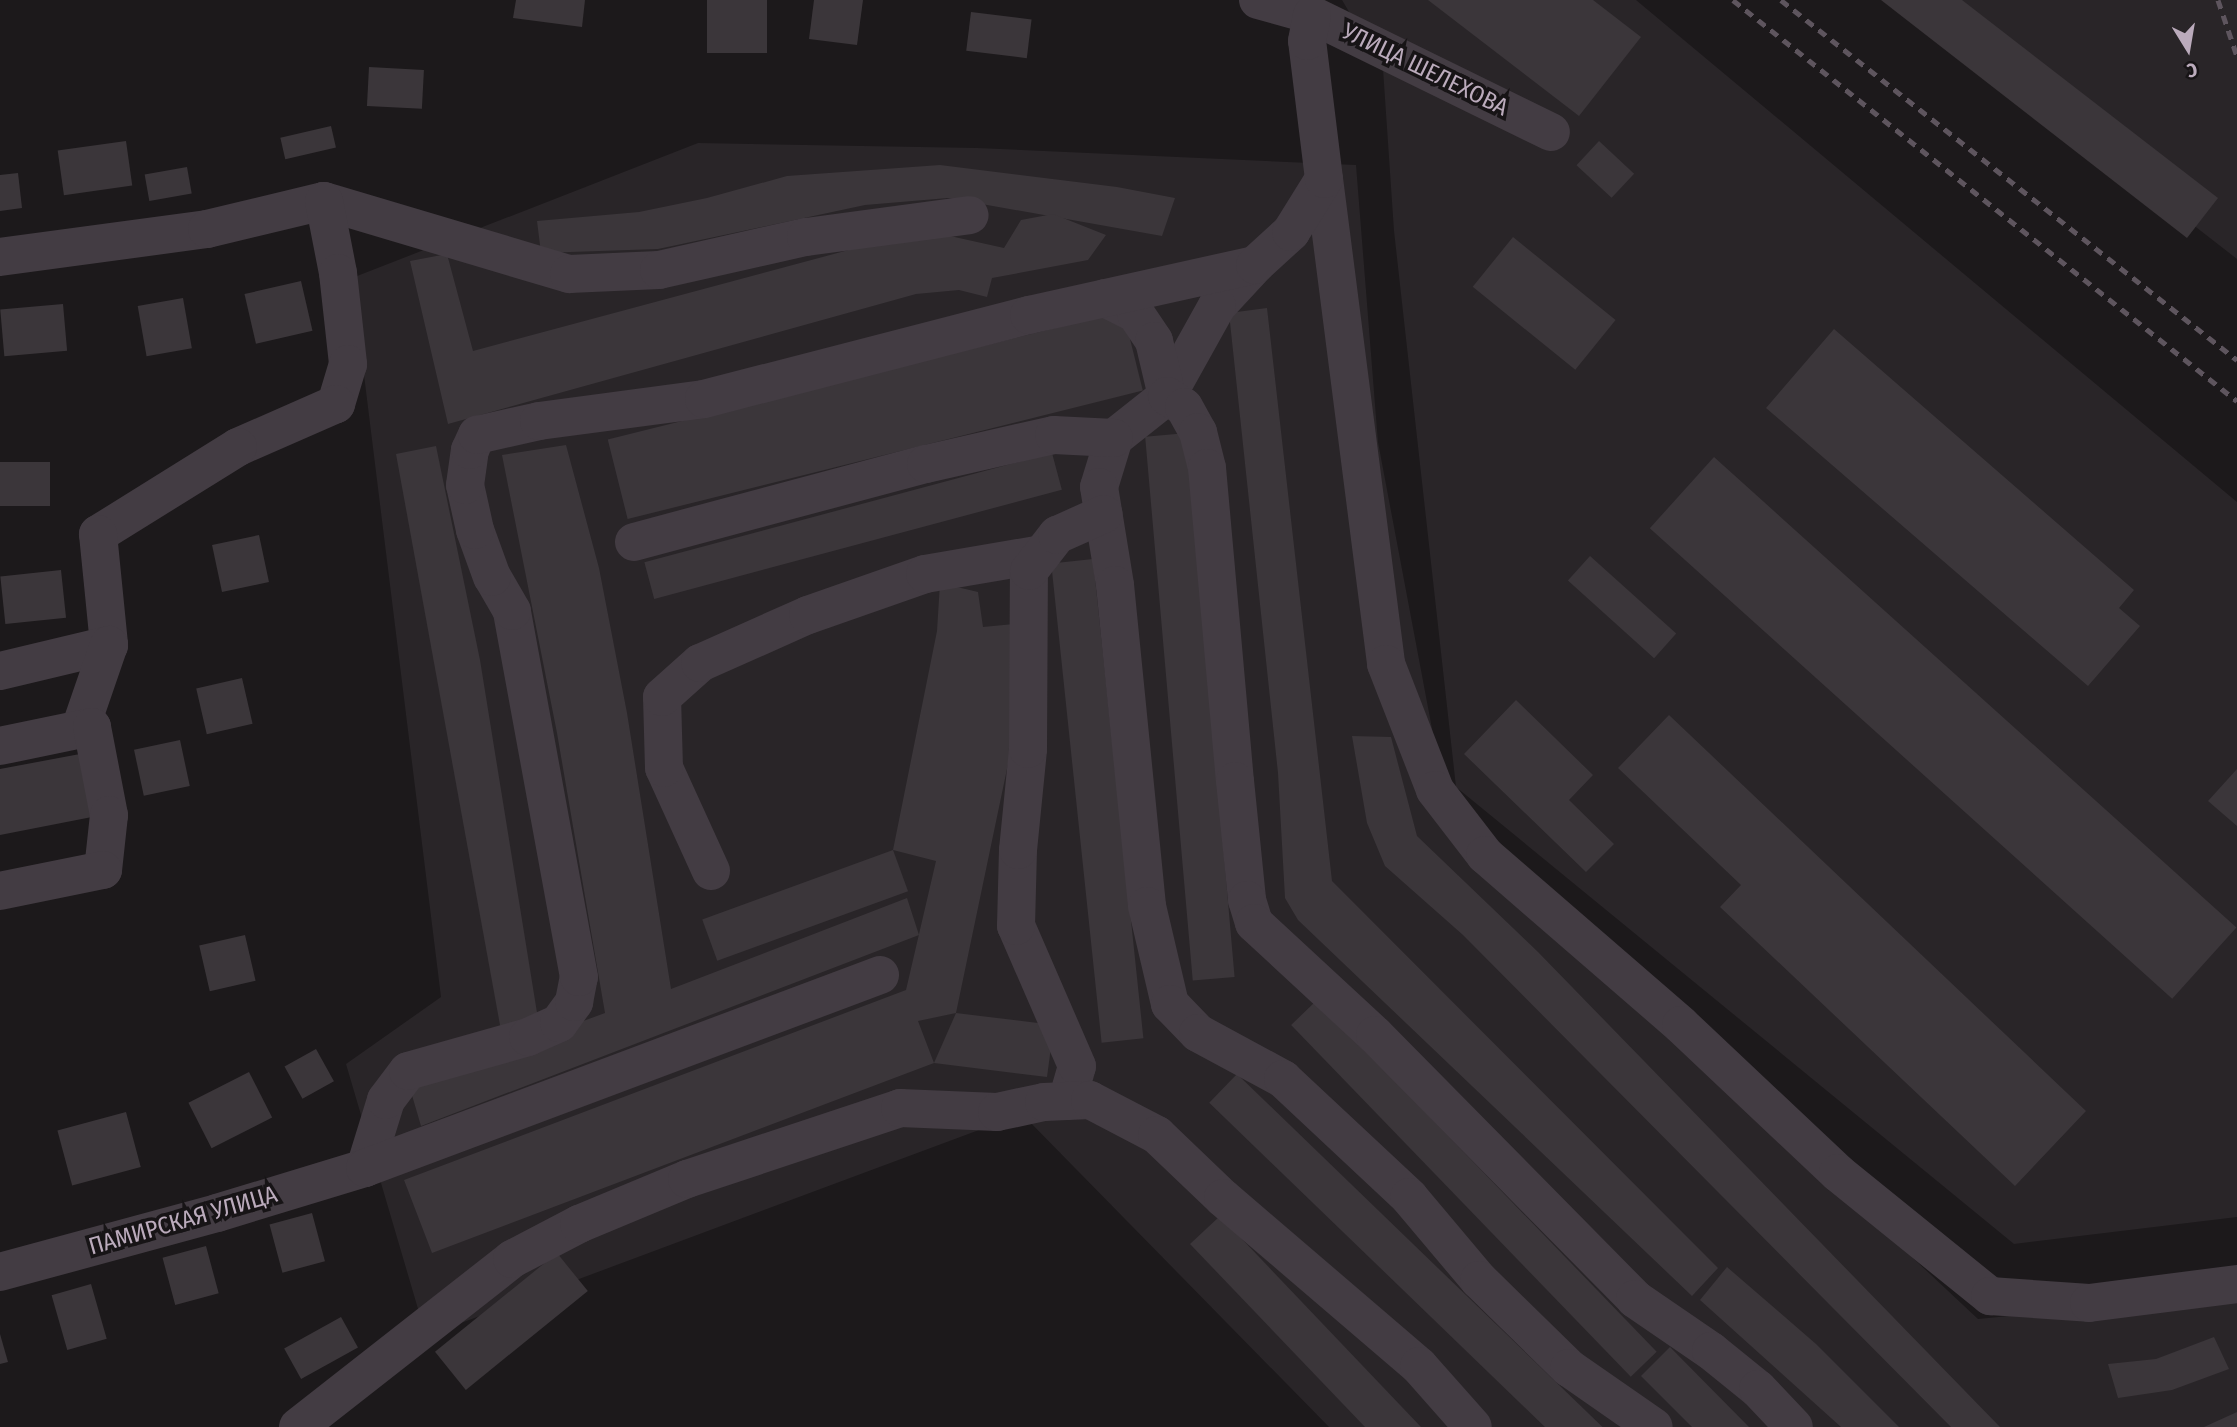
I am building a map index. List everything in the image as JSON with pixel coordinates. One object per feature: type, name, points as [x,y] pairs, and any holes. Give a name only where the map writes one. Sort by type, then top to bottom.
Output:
[{"type":"street","name":"УЛИЦА ШЕЛЕХОВА","points":[[1258,0],[1312,15],[1551,132]]},
{"type":"street","points":[[1312,15],[1307,40],[1386,664],[1435,790],[1485,855],[1681,1025],[1838,1173],[1990,1296],[2089,1303],[2237,1284]]},
{"type":"street","points":[[1324,178],[1291,232],[1255,265],[1217,306],[1167,396],[1114,438],[1099,487],[1115,585],[1147,906],[1170,1004],[1198,1034],[1283,1079],[1409,1197],[1479,1280],[1569,1368],[1654,1427]]},
{"type":"street","points":[[80,729],[109,645],[98,534],[238,447],[336,404],[348,364],[338,273],[324,201]]},
{"type":"street","points":[[0,257],[207,229],[324,201],[569,274],[659,270],[806,237],[970,215]]},
{"type":"street","points":[[365,1168],[386,1100],[408,1071],[527,1038],[559,1023],[574,1002],[579,977],[512,611],[492,577],[483,553],[465,485],[470,450],[477,435],[539,421],[704,399],[1028,315],[1255,265]]},
{"type":"street","points":[[1105,298],[1136,314],[1154,341],[1167,396],[1184,407],[1198,432],[1207,468],[1247,900],[1254,923],[1375,1035],[1635,1299],[1711,1350],[1758,1389],[1794,1427]]},
{"type":"street","points":[[634,542],[926,464],[1054,435],[1114,438]]},
{"type":"street","points":[[1067,1101],[1077,1066],[1016,926],[1018,850],[1028,749],[1029,570],[1057,535],[1104,514]]},
{"type":"street","points":[[711,871],[664,768],[662,697],[700,663],[808,615],[925,574],[1042,554]]},
{"type":"street","points":[[0,671],[109,645]]},
{"type":"street","points":[[0,746],[92,727],[109,815],[103,870],[0,891]]},
{"type":"street","name":"ПАМИРСКАЯ УЛИЦА","points":[[0,1272],[365,1168],[880,975]]},
{"type":"street","points":[[298,1427],[512,1259],[579,1224],[687,1179],[900,1108],[997,1112],[1044,1102],[1090,1100],[1157,1135],[1223,1198],[1419,1366],[1473,1427]]},
{"type":"shaded area","points":[[1342,0],[1636,0],[2237,502],[2237,1217],[2014,1244],[1456,787],[1394,231],[1383,69]]},
{"type":"shaded area","points":[[1904,0],[2237,0],[2237,259]]},
{"type":"shaded area","points":[[698,143],[977,148],[1356,165],[1378,442],[1450,824],[1978,1319],[2237,1294],[2237,1427],[1329,1427],[1022,1114],[426,1336],[346,1064],[441,997],[352,278]]},
{"type":"building","points":[[516,0],[585,0],[582,27],[513,18]]},
{"type":"building","points":[[707,0],[767,0],[767,53],[707,53]]},
{"type":"building","points":[[814,0],[863,0],[857,45],[809,39]]},
{"type":"building","points":[[1428,0],[1593,0],[1641,37],[1579,116]]},
{"type":"building","points":[[1881,0],[1962,0],[2218,198],[2187,238]]},
{"type":"building","points":[[971,12],[1032,19],[1027,58],[966,51]]},
{"type":"building","points":[[369,67],[424,70],[422,109],[367,106]]},
{"type":"building","points":[[331,126],[336,147],[285,159],[280,138]]},
{"type":"building","points":[[126,141],[132,186],[64,195],[58,151]]},
{"type":"building","points":[[1599,141],[1634,174],[1612,198],[1576,165]]},
{"type":"building","points":[[940,165],[1117,187],[1175,198],[1162,236],[948,198],[865,205],[658,249],[541,253],[537,221],[639,212],[707,198],[787,176]]},
{"type":"building","points":[[187,167],[192,194],[149,201],[145,174]]},
{"type":"building","points":[[18,173],[22,208],[0,211],[0,175]]},
{"type":"building","points":[[1053,214],[1106,235],[1088,260],[992,278],[987,297],[959,290],[916,294],[448,424],[410,261],[447,254],[473,351],[923,230],[1004,248],[1021,220]]},
{"type":"building","points":[[1513,237],[1616,320],[1575,370],[1473,287]]},
{"type":"building","points":[[301,281],[312,331],[256,344],[244,294]]},
{"type":"building","points":[[183,298],[192,348],[147,356],[138,306]]},
{"type":"building","points":[[63,304],[67,351],[4,356],[0,309]]},
{"type":"building","points":[[1267,308],[1332,881],[1718,1268],[1692,1296],[1298,920],[1285,898],[1278,773],[1229,313]]},
{"type":"building","points":[[1123,311],[1143,391],[628,519],[608,439]]},
{"type":"building","points":[[1834,329],[2134,590],[2119,608],[2140,626],[2088,686],[1766,408]]},
{"type":"building","points":[[1187,433],[1235,977],[1193,981],[1145,437]]},
{"type":"building","points":[[566,445],[599,568],[627,713],[671,989],[907,898],[919,935],[421,1126],[409,1085],[605,1013],[557,733],[502,455]]},
{"type":"building","points":[[436,446],[480,660],[539,1025],[502,1036],[396,454]]},
{"type":"building","points":[[1052,453],[1062,490],[654,599],[644,562]]},
{"type":"building","points":[[1714,457],[2236,927],[2172,999],[1650,528]]},
{"type":"building","points":[[0,462],[50,462],[50,506],[0,506]]},
{"type":"building","points":[[259,535],[269,582],[222,592],[212,545]]},
{"type":"building","points":[[1590,556],[1676,634],[1654,658],[1568,581]]},
{"type":"building","points":[[1093,559],[1143,1038],[1102,1043],[1051,563]]},
{"type":"building","points":[[61,570],[66,618],[5,624],[0,576]]},
{"type":"building","points":[[940,583],[978,592],[983,627],[1014,624],[1012,745],[956,1013],[918,1021],[934,1063],[432,1253],[404,1180],[906,990],[936,861],[893,850],[937,631]]},
{"type":"building","points":[[242,678],[253,724],[207,734],[196,689]]},
{"type":"building","points":[[1516,700],[1593,775],[1569,800],[1614,844],[1586,872],[1464,754]]},
{"type":"building","points":[[1669,715],[2086,1111],[2015,1186],[1720,907],[1741,885],[1618,768]]},
{"type":"building","points":[[1352,736],[1391,737],[1417,836],[1538,952],[2000,1427],[1951,1427],[1463,935],[1385,866],[1367,823]]},
{"type":"building","points":[[180,740],[190,786],[144,796],[134,750]]},
{"type":"building","points":[[80,754],[92,817],[0,835],[0,769]]},
{"type":"building","points":[[2237,769],[2237,826],[2208,801]]},
{"type":"building","points":[[893,850],[908,891],[717,961],[702,919]]},
{"type":"building","points":[[245,935],[256,981],[210,991],[199,946]]},
{"type":"building","points":[[1317,1000],[1657,1352],[1631,1377],[1291,1025]]},
{"type":"building","points":[[956,1013],[1054,1025],[1047,1077],[934,1063]]},
{"type":"building","points":[[316,1049],[334,1081],[302,1099],[285,1066]]},
{"type":"building","points":[[249,1072],[272,1117],[212,1148],[188,1103]]},
{"type":"building","points":[[1237,1074],[1603,1427],[1545,1427],[1209,1103]]},
{"type":"building","points":[[126,1112],[141,1167],[72,1185],[57,1130]]},
{"type":"building","points":[[312,1213],[325,1261],[282,1273],[269,1224]]},
{"type":"building","points":[[1220,1216],[1421,1427],[1365,1427],[1190,1244]]},
{"type":"building","points":[[206,1246],[219,1293],[175,1305],[163,1258]]},
{"type":"building","points":[[557,1253],[588,1291],[466,1390],[435,1352]]},
{"type":"building","points":[[1727,1267],[1816,1344],[1899,1427],[1841,1427],[1700,1300]]},
{"type":"building","points":[[91,1284],[107,1339],[67,1350],[52,1295]]},
{"type":"building","points":[[341,1317],[358,1348],[301,1379],[284,1349]]},
{"type":"building","points":[[0,1334],[8,1362],[0,1364]]},
{"type":"building","points":[[2214,1337],[2229,1369],[2172,1390],[2118,1398],[2108,1364],[2156,1359]]},
{"type":"building","points":[[1670,1347],[1749,1427],[1692,1427],[1641,1376]]},
{"type":"building","points":[[2237,1412],[2237,1427],[2204,1427]]},
{"type":"railway","points":[[1733,0],[2237,401]]},
{"type":"railway","points":[[1781,0],[2237,360]]},
{"type":"railway","points":[[2218,0],[2237,56]]}]
